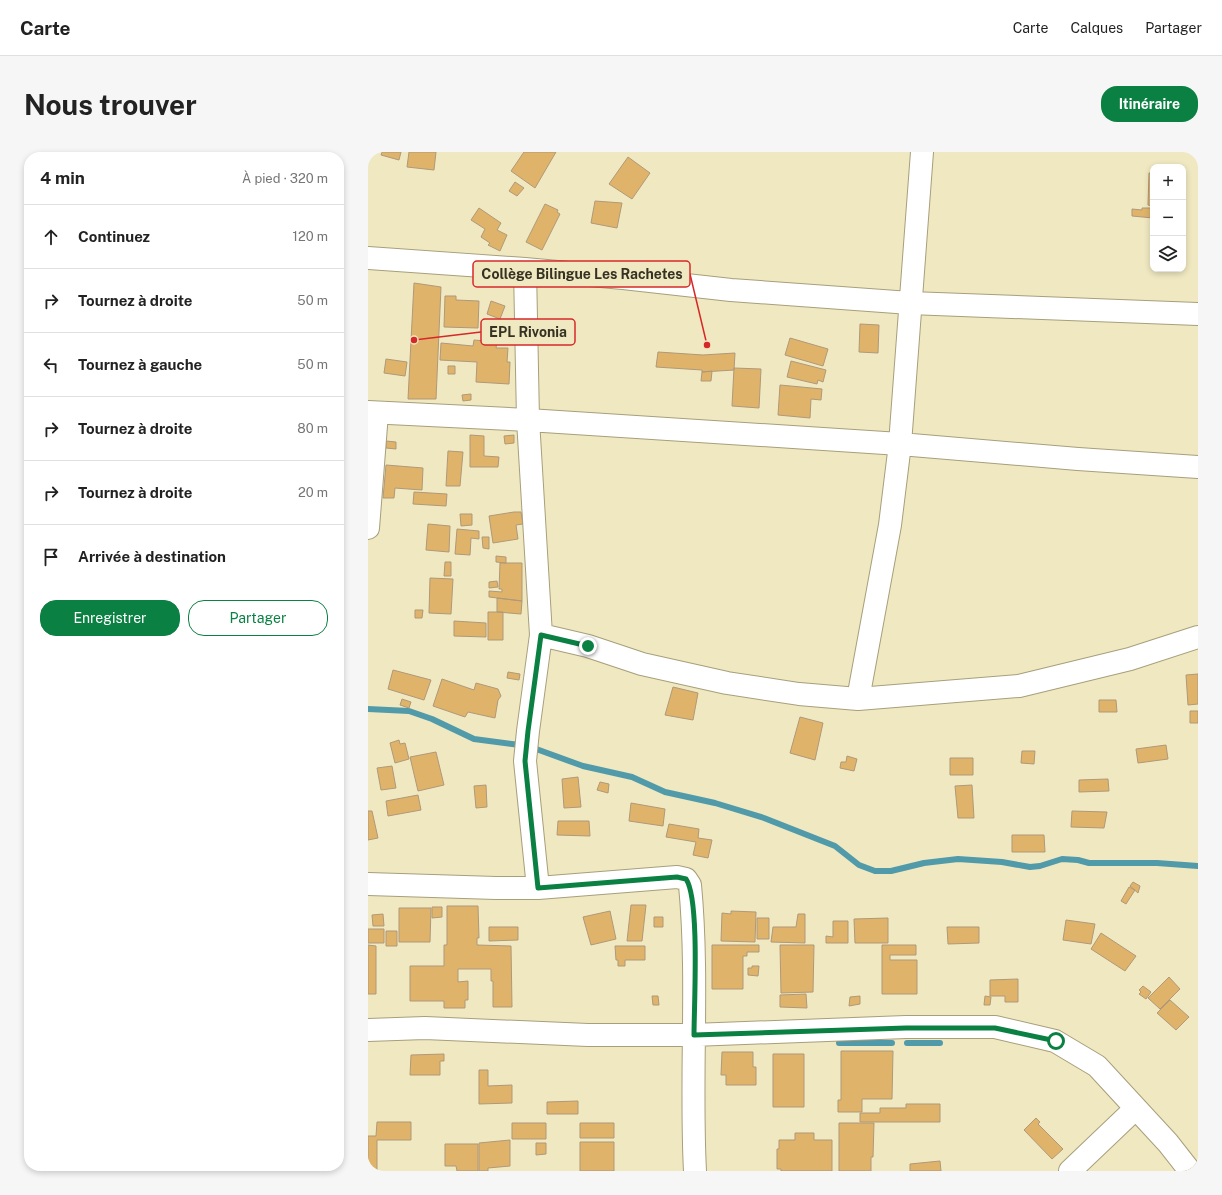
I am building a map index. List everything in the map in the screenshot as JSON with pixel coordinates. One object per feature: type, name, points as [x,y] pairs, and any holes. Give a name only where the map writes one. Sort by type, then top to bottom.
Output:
[{"type":"street","points":[[858,699],[890,525],[900,444],[922,152]]},
{"type":"street","points":[[368,258],[525,269],[731,290],[910,303],[1198,314]]},
{"type":"street","points":[[525,269],[528,420],[541,635],[525,761],[538,888]]},
{"type":"street","points":[[368,528],[372,413],[528,420],[900,444],[1078,459],[1198,467]]},
{"type":"street","points":[[541,635],[588,646],[642,664],[727,683],[799,694],[858,699],[1018,686],[1130,659],[1198,637]]},
{"type":"street","points":[[368,884],[538,888],[677,877],[686,879],[690,885],[696,966],[693,1131],[695,1171]]},
{"type":"street","points":[[368,1030],[425,1028],[588,1035],[694,1035],[906,1028],[995,1028],[1056,1041],[1097,1066],[1135,1109],[1168,1143],[1190,1171]]},
{"type":"street","points":[[1070,1171],[1135,1109]]},
{"type":"building","points":[[382,152],[401,152],[399,160],[381,155]]},
{"type":"building","points":[[409,152],[436,152],[434,170],[407,167]]},
{"type":"building","points":[[524,152],[556,152],[535,188],[511,171]]},
{"type":"building","points":[[628,157],[650,173],[632,199],[609,184]]},
{"type":"building","points":[[1149,173],[1150,173],[1150,205],[1148,205]]},
{"type":"building","points":[[515,182],[524,188],[517,196],[509,191]]},
{"type":"building","points":[[595,201],[622,203],[617,228],[591,223]]},
{"type":"building","points":[[545,204],[558,210],[557,212],[560,214],[542,250],[526,242]]},
{"type":"building","points":[[479,208],[501,223],[497,230],[507,235],[500,251],[488,245],[490,243],[481,237],[485,229],[471,220]]},
{"type":"building","points":[[1142,208],[1150,208],[1150,218],[1132,216],[1132,209],[1142,210]]},
{"type":"building","points":[[414,283],[441,287],[436,399],[408,399]]},
{"type":"building","points":[[445,296],[456,296],[456,300],[479,301],[478,328],[444,327]]},
{"type":"building","points":[[491,301],[505,306],[500,319],[487,314]]},
{"type":"building","points":[[860,324],[879,325],[878,353],[859,352]]},
{"type":"building","points":[[790,338],[828,349],[823,366],[785,355]]},
{"type":"building","points":[[474,340],[497,342],[496,348],[508,348],[507,362],[510,362],[509,384],[476,382],[477,362],[440,360],[441,343],[473,346]]},
{"type":"building","points":[[658,352],[703,355],[735,353],[734,370],[702,372],[702,370],[656,367]]},
{"type":"building","points":[[386,359],[407,362],[405,376],[384,373]]},
{"type":"building","points":[[791,361],[826,370],[823,382],[818,380],[817,384],[787,377]]},
{"type":"building","points":[[448,366],[455,366],[455,374],[448,374]]},
{"type":"building","points":[[734,368],[761,369],[759,408],[732,406]]},
{"type":"building","points":[[712,371],[711,381],[701,381],[702,372]]},
{"type":"building","points":[[780,385],[822,389],[821,400],[811,399],[810,418],[778,415]]},
{"type":"building","points":[[471,394],[471,400],[463,401],[462,395]]},
{"type":"building","points":[[470,435],[484,436],[484,456],[499,457],[498,467],[470,467]]},
{"type":"building","points":[[514,435],[514,443],[505,444],[504,436]]},
{"type":"building","points":[[386,441],[396,442],[396,449],[386,448]]},
{"type":"building","points":[[448,451],[463,452],[460,486],[446,486]]},
{"type":"building","points":[[386,465],[423,468],[422,490],[395,488],[394,498],[383,498]]},
{"type":"building","points":[[414,492],[447,494],[446,506],[413,504]]},
{"type":"building","points":[[521,512],[523,524],[516,525],[518,539],[493,543],[489,516]]},
{"type":"building","points":[[460,514],[472,514],[472,525],[461,526]]},
{"type":"building","points":[[428,524],[450,526],[449,552],[426,550]]},
{"type":"building","points":[[457,529],[479,531],[479,539],[471,538],[470,555],[455,554]]},
{"type":"building","points":[[482,537],[489,537],[489,549],[483,548]]},
{"type":"building","points":[[496,556],[506,557],[506,563],[496,562]]},
{"type":"building","points":[[445,562],[451,562],[451,576],[444,576]]},
{"type":"building","points":[[500,563],[522,563],[522,601],[489,597],[489,591],[502,592],[502,589],[499,589]]},
{"type":"building","points":[[430,578],[453,579],[451,614],[429,613]]},
{"type":"building","points":[[497,581],[498,587],[489,588],[489,582]]},
{"type":"building","points":[[497,598],[522,601],[521,614],[497,612]]},
{"type":"building","points":[[415,610],[423,610],[422,618],[415,618]]},
{"type":"building","points":[[488,612],[503,612],[503,640],[488,640]]},
{"type":"building","points":[[454,621],[486,623],[486,637],[454,636]]},
{"type":"building","points":[[393,670],[431,680],[424,700],[388,689]]},
{"type":"building","points":[[508,672],[520,674],[519,680],[507,678]]},
{"type":"building","points":[[1198,674],[1198,704],[1188,705],[1186,675]]},
{"type":"building","points":[[442,679],[474,690],[476,683],[498,689],[501,696],[498,700],[495,718],[468,712],[465,717],[433,706]]},
{"type":"building","points":[[673,687],[698,693],[693,720],[665,715]]},
{"type":"building","points":[[402,699],[411,702],[409,708],[400,705]]},
{"type":"building","points":[[1099,700],[1116,700],[1117,712],[1099,712]]},
{"type":"building","points":[[1190,711],[1198,711],[1198,723],[1190,723]]},
{"type":"building","points":[[800,717],[823,723],[815,760],[790,753]]},
{"type":"building","points":[[399,740],[400,744],[405,743],[409,759],[395,763],[390,743]]},
{"type":"building","points":[[1166,745],[1168,759],[1138,763],[1136,749]]},
{"type":"building","points":[[1022,751],[1035,751],[1034,764],[1021,763]]},
{"type":"building","points":[[436,752],[444,785],[418,791],[410,757]]},
{"type":"building","points":[[847,756],[857,759],[854,771],[840,768],[841,762],[846,762]]},
{"type":"building","points":[[950,758],[973,758],[973,775],[950,775]]},
{"type":"building","points":[[392,766],[396,788],[381,790],[377,768]]},
{"type":"building","points":[[578,777],[581,807],[564,808],[562,779]]},
{"type":"building","points":[[1108,779],[1109,791],[1079,792],[1079,780]]},
{"type":"building","points":[[600,782],[609,784],[608,793],[597,790]]},
{"type":"building","points":[[486,785],[487,807],[476,808],[474,786]]},
{"type":"building","points":[[972,785],[974,818],[958,818],[955,786]]},
{"type":"building","points":[[418,795],[421,810],[388,816],[386,801]]},
{"type":"building","points":[[631,803],[665,809],[663,826],[629,821]]},
{"type":"building","points":[[368,811],[372,811],[378,838],[368,840]]},
{"type":"building","points":[[1072,811],[1107,812],[1104,828],[1071,827]]},
{"type":"building","points":[[558,821],[589,821],[590,836],[557,835]]},
{"type":"building","points":[[669,824],[699,829],[698,838],[712,840],[708,858],[693,855],[696,842],[666,837]]},
{"type":"building","points":[[1012,835],[1044,835],[1045,852],[1012,852]]},
{"type":"building","points":[[1133,882],[1140,886],[1138,893],[1130,886]]},
{"type":"building","points":[[1129,887],[1135,890],[1126,904],[1121,901]]},
{"type":"building","points":[[631,905],[646,905],[642,941],[627,941]]},
{"type":"building","points":[[447,906],[478,906],[479,938],[477,938],[477,945],[511,946],[512,1007],[493,1007],[493,981],[491,981],[491,969],[458,969],[458,982],[468,981],[468,1000],[465,1000],[465,1008],[444,1008],[444,1001],[410,1001],[410,966],[444,966],[444,945],[447,945]]},
{"type":"building","points":[[432,907],[442,907],[442,917],[432,918]]},
{"type":"building","points":[[399,908],[431,908],[430,942],[399,942]]},
{"type":"building","points":[[610,911],[616,939],[591,945],[583,917]]},
{"type":"building","points":[[731,911],[756,912],[755,942],[721,941],[722,913],[731,914]]},
{"type":"building","points":[[383,914],[384,926],[373,926],[372,915]]},
{"type":"building","points":[[798,914],[805,914],[805,943],[771,942],[773,927],[796,927]]},
{"type":"building","points":[[654,917],[663,917],[663,927],[654,927]]},
{"type":"building","points":[[757,918],[769,918],[769,939],[757,939]]},
{"type":"building","points":[[888,918],[888,943],[855,943],[854,919]]},
{"type":"building","points":[[1066,920],[1095,924],[1091,944],[1063,940]]},
{"type":"building","points":[[833,921],[848,921],[848,943],[826,943],[826,936],[833,937]]},
{"type":"building","points":[[489,927],[518,927],[518,940],[489,941]]},
{"type":"building","points":[[947,927],[979,927],[979,943],[948,944]]},
{"type":"building","points":[[368,929],[384,929],[384,943],[368,943]]},
{"type":"building","points":[[386,931],[397,931],[397,946],[386,946]]},
{"type":"building","points":[[1101,933],[1136,956],[1125,971],[1091,949]]},
{"type":"building","points":[[368,945],[376,946],[376,994],[368,994]]},
{"type":"building","points":[[712,945],[759,945],[759,952],[747,952],[747,956],[743,956],[743,989],[712,989]]},
{"type":"building","points":[[780,945],[814,945],[813,992],[781,993]]},
{"type":"building","points":[[882,945],[916,945],[916,955],[890,955],[890,960],[917,960],[917,994],[882,994]]},
{"type":"building","points":[[615,946],[645,946],[645,960],[625,960],[625,966],[618,966]]},
{"type":"building","points":[[752,966],[759,966],[758,976],[748,975],[748,968],[752,968]]},
{"type":"building","points":[[1169,977],[1180,989],[1160,1009],[1148,998]]},
{"type":"building","points":[[1018,979],[1018,1002],[1005,1002],[1005,996],[990,996],[990,980]]},
{"type":"building","points":[[1143,986],[1151,992],[1146,999],[1139,994],[1141,992],[1139,990]]},
{"type":"building","points":[[806,994],[807,1008],[780,1007],[780,995]]},
{"type":"building","points":[[652,996],[658,996],[659,1005],[653,1005]]},
{"type":"building","points":[[860,996],[860,1004],[849,1006],[850,997]]},
{"type":"building","points":[[985,996],[991,997],[990,1005],[984,1005]]},
{"type":"building","points":[[1170,1000],[1189,1017],[1176,1030],[1157,1013]]},
{"type":"building","points":[[841,1051],[893,1051],[892,1099],[862,1099],[862,1112],[838,1112],[838,1100],[841,1100]]},
{"type":"building","points":[[722,1052],[753,1052],[753,1067],[756,1067],[756,1085],[726,1085],[726,1075],[721,1075]]},
{"type":"building","points":[[444,1054],[444,1061],[440,1061],[440,1075],[410,1075],[411,1055]]},
{"type":"building","points":[[773,1054],[804,1054],[804,1107],[773,1107]]},
{"type":"building","points":[[479,1070],[488,1070],[488,1086],[512,1085],[512,1103],[479,1104]]},
{"type":"building","points":[[578,1101],[578,1114],[547,1114],[547,1102]]},
{"type":"building","points":[[906,1104],[940,1104],[940,1122],[860,1122],[860,1113],[880,1113],[880,1108],[906,1108]]},
{"type":"building","points":[[1036,1118],[1040,1122],[1038,1124],[1063,1149],[1052,1159],[1024,1130]]},
{"type":"building","points":[[377,1122],[411,1122],[411,1140],[377,1140],[377,1171],[368,1171],[368,1136],[376,1136]]},
{"type":"building","points":[[512,1123],[546,1123],[546,1139],[512,1139]]},
{"type":"building","points":[[580,1123],[614,1123],[614,1138],[580,1138]]},
{"type":"building","points":[[839,1123],[874,1123],[871,1171],[839,1171]]},
{"type":"building","points":[[795,1133],[814,1133],[814,1140],[832,1140],[832,1171],[781,1171],[781,1169],[777,1169],[777,1149],[779,1149],[779,1140],[795,1140]]},
{"type":"building","points":[[510,1140],[510,1166],[488,1168],[488,1171],[479,1171],[479,1143]]},
{"type":"building","points":[[580,1142],[614,1142],[614,1171],[580,1171]]},
{"type":"building","points":[[536,1143],[546,1143],[546,1154],[536,1155]]},
{"type":"building","points":[[445,1144],[478,1144],[478,1171],[457,1171],[456,1166],[445,1166]]},
{"type":"building","points":[[940,1161],[941,1171],[910,1171],[910,1164]]},
{"type":"waterway","points":[[368,709],[409,711],[432,719],[474,739],[528,746],[583,766],[632,777],[665,792],[715,803],[764,818],[835,846],[859,865],[875,871],[891,871],[924,863],[958,859],[1002,862],[1030,867],[1040,866],[1062,859],[1078,860],[1089,863],[1157,863],[1198,866]]},
{"type":"waterway","points":[[839,1043],[892,1043]]},
{"type":"waterway","points":[[907,1043],[940,1043]]},
{"type":"place","name":"EPL Rivonia","points":[[414,340]]},
{"type":"place","name":"Collège Bilingue Les Rachetes","points":[[707,345]]},
{"type":"route","points":[[588,646],[541,635],[525,761],[538,888],[677,877],[686,879],[690,885],[694,924],[696,966],[694,1035],[906,1028],[995,1028],[1056,1041]]}]
